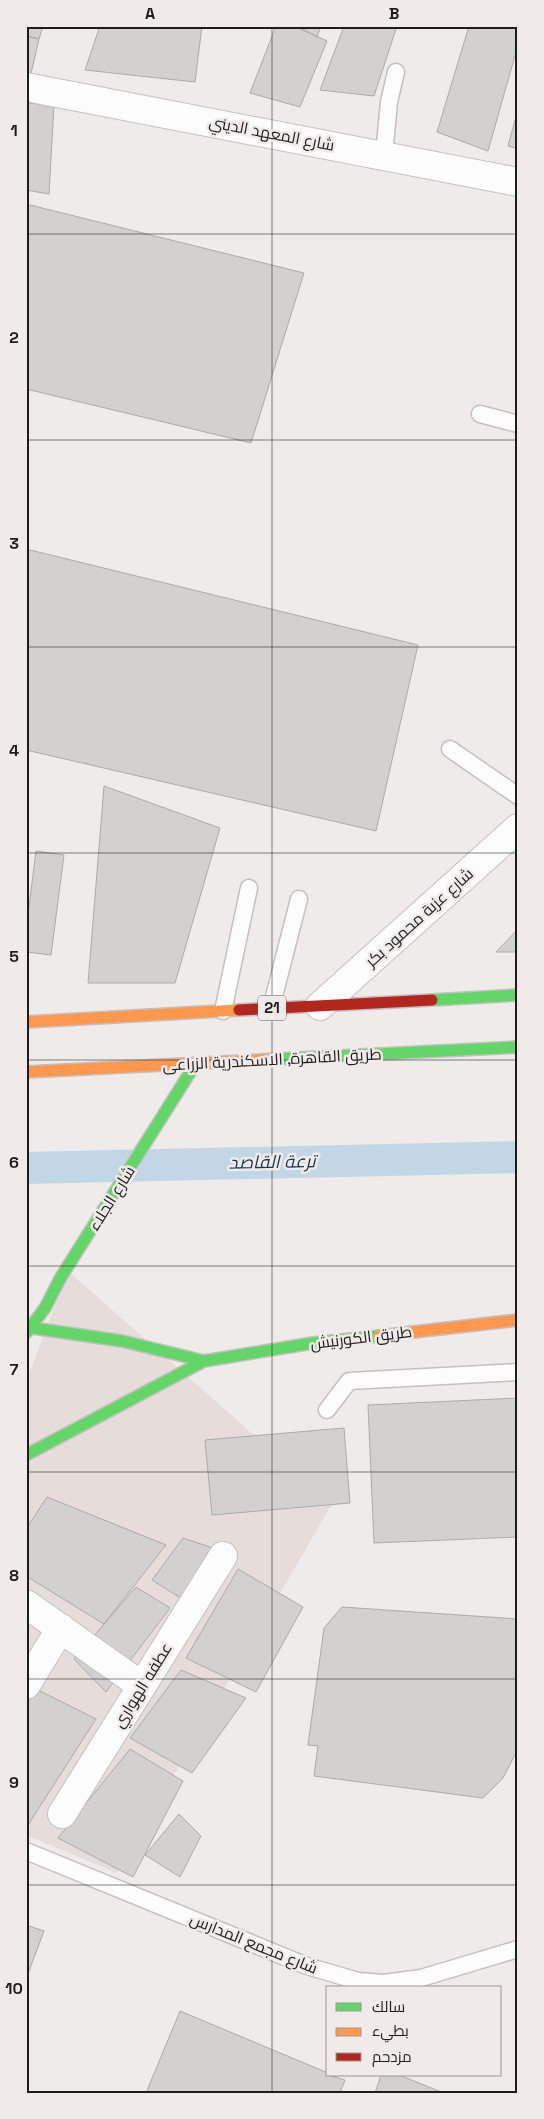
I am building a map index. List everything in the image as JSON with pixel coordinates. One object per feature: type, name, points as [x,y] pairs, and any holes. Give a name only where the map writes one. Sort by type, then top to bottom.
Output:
[{"type":"main road","name":"21","points":[[26,1022],[518,995]]},
{"type":"main road","name":"طريق القاهرة, الاسكندرية الزراعى","points":[[26,1072],[518,1047]]},
{"type":"main road","name":"شارع الجلاء","points":[[27,1329],[45,1308],[61,1277],[196,1063]]},
{"type":"main road","name":"طريق الكورنيش","points":[[26,1455],[101,1413],[204,1360],[362,1337],[518,1320]]},
{"type":"main road","name":"طريق الكورنيش","points":[[27,1329],[122,1341],[204,1360]]},
{"type":"street","name":"شارع المعهد الديني","points":[[26,86],[518,182]]},
{"type":"street","name":"شارع عزبة محمود بكر","points":[[320,1006],[518,828]]},
{"type":"street","name":"عطفه الهواري","points":[[62,1814],[223,1556]]},
{"type":"street","points":[[26,1604],[142,1686]]},
{"type":"street","points":[[26,1685],[61,1628]]},
{"type":"lane","points":[[384,155],[389,102],[396,72]]},
{"type":"lane","points":[[480,414],[518,424]]},
{"type":"lane","points":[[450,748],[518,796]]},
{"type":"lane","points":[[223,1011],[248,888]]},
{"type":"lane","points":[[271,1008],[299,899]]},
{"type":"lane","points":[[327,1410],[349,1381],[518,1372]]},
{"type":"lane","name":"شارع مجمع المدارس","points":[[26,1851],[332,1975],[389,1986],[518,1949]]},
{"type":"shaded area","points":[[68,1271],[332,1504],[117,1873],[26,1835],[26,1382]]},
{"type":"building","points":[[26,26],[43,26],[39,39],[26,36]]},
{"type":"building","points":[[100,26],[202,26],[195,82],[85,70]]},
{"type":"building","points":[[276,26],[294,26],[327,41],[300,107],[250,93]]},
{"type":"building","points":[[297,26],[321,26],[317,37]]},
{"type":"building","points":[[344,26],[397,26],[374,96],[320,90]]},
{"type":"building","points":[[469,26],[518,26],[518,45],[488,151],[437,132]]},
{"type":"building","points":[[26,36],[39,39],[29,82],[26,81]]},
{"type":"building","points":[[26,103],[54,105],[49,194],[26,190]]},
{"type":"building","points":[[518,109],[518,149],[508,146]]},
{"type":"building","points":[[26,204],[304,273],[251,443],[26,389]]},
{"type":"building","points":[[26,549],[418,645],[376,831],[26,750]]},
{"type":"building","points":[[104,786],[220,828],[175,983],[88,983]]},
{"type":"building","points":[[36,851],[64,855],[51,955],[26,952],[26,930]]},
{"type":"building","points":[[518,929],[518,952],[496,952]]},
{"type":"building","points":[[518,1398],[518,1537],[374,1543],[368,1405]]},
{"type":"building","points":[[344,1428],[350,1503],[212,1515],[205,1440]]},
{"type":"building","points":[[47,1497],[166,1545],[104,1624],[26,1576],[26,1529]]},
{"type":"building","points":[[183,1538],[213,1548],[182,1599],[152,1580]]},
{"type":"building","points":[[238,1569],[303,1607],[256,1692],[186,1658]]},
{"type":"building","points":[[136,1587],[170,1608],[106,1692],[74,1659]]},
{"type":"building","points":[[342,1607],[518,1619],[518,1749],[503,1778],[483,1798],[314,1776],[318,1746],[308,1745],[324,1628]]},
{"type":"building","points":[[181,1670],[246,1698],[192,1773],[130,1738]]},
{"type":"building","points":[[38,1690],[96,1719],[28,1825],[26,1704]]},
{"type":"building","points":[[130,1749],[183,1781],[133,1877],[58,1838]]},
{"type":"building","points":[[179,1814],[201,1836],[180,1877],[145,1855]]},
{"type":"building","points":[[26,1925],[44,1931],[26,1979]]},
{"type":"building","points":[[180,2011],[326,2072],[326,2076],[345,2080],[340,2093],[146,2093]]},
{"type":"building","points":[[381,2076],[402,2076],[444,2093],[375,2093]]},
{"type":"waterway","name":"ترعة القاصد","points":[[26,1168],[518,1157]]},
{"type":"traffic: fast","points":[[432,1000],[518,995]]},
{"type":"traffic: fast","points":[[278,1059],[518,1047]]},
{"type":"traffic: fast","points":[[26,1333],[45,1308],[61,1277],[196,1063]]},
{"type":"traffic: fast","points":[[26,1327],[122,1341],[204,1361]]},
{"type":"traffic: fast","points":[[26,1455],[204,1361],[313,1343],[379,1336]]},
{"type":"traffic: slow","points":[[26,1022],[239,1010]]},
{"type":"traffic: slow","points":[[26,1072],[278,1059]]},
{"type":"traffic: slow","points":[[379,1336],[518,1320]]},
{"type":"traffic: jam","points":[[239,1010],[432,1000]]}]
